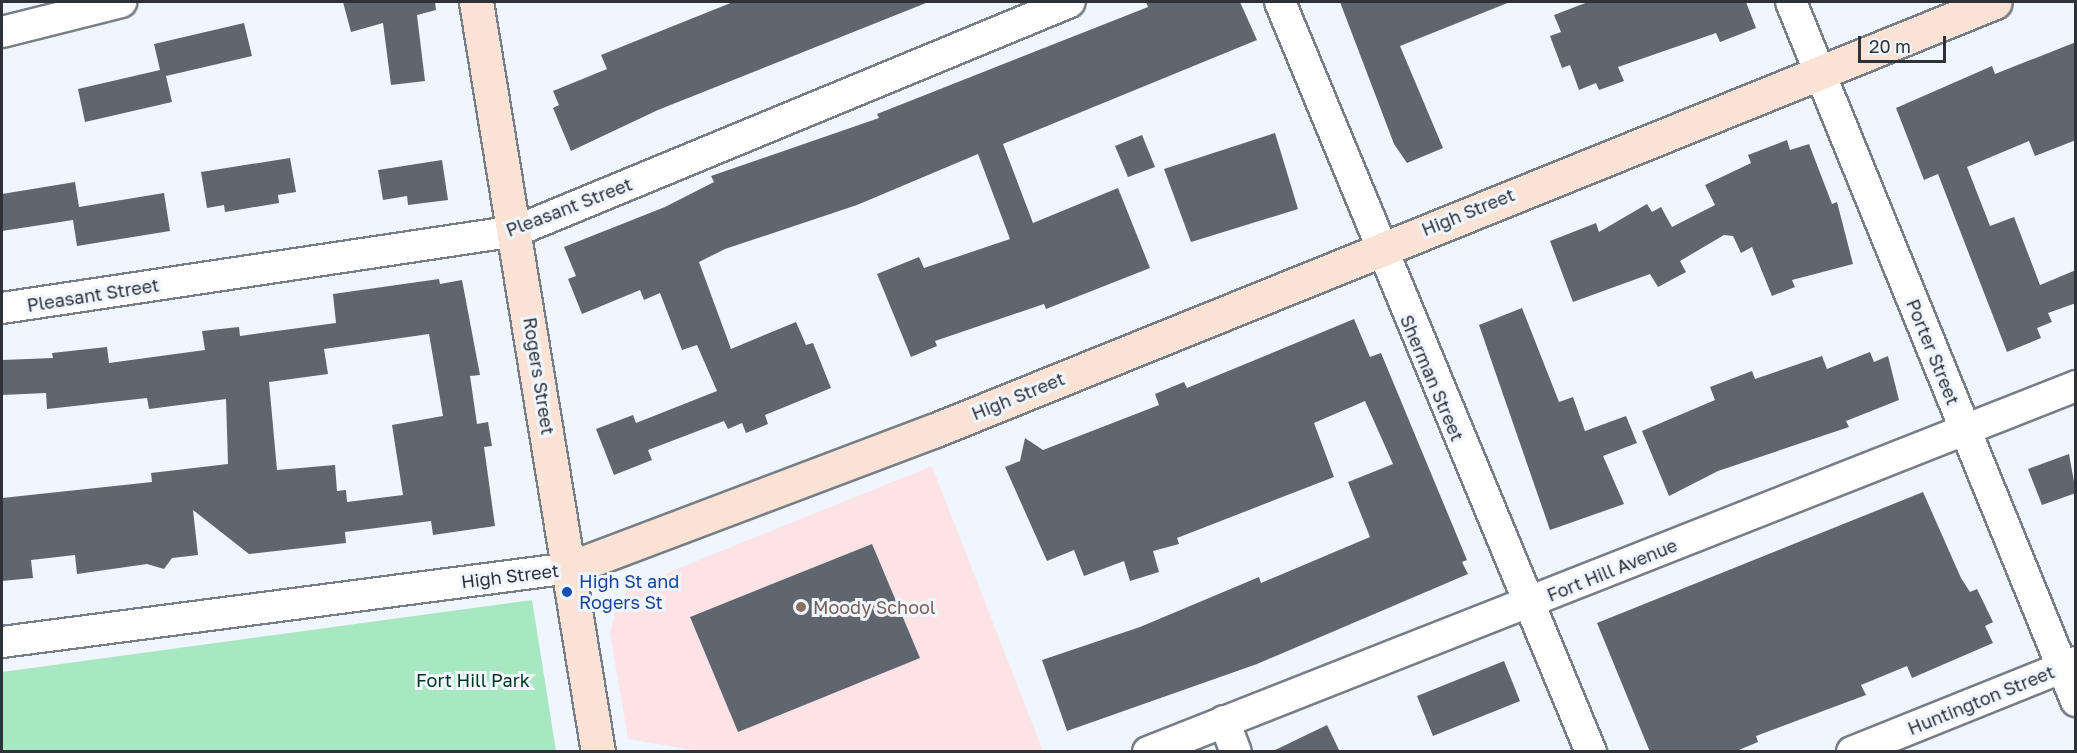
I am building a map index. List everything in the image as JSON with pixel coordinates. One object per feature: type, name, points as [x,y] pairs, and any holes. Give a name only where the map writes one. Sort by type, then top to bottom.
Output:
[{"type":"street","points":[[2,32],[121,2]]},
{"type":"street","name":"Rogers Street","points":[[476,2],[516,231],[598,752]]},
{"type":"street","name":"Pleasant Street","points":[[2,308],[516,231],[1070,2]]},
{"type":"street","name":"Sherman Street","points":[[1280,2],[1378,249],[1526,604],[1591,752]]},
{"type":"street","name":"Porter Street","points":[[1791,2],[1964,428],[2069,664],[2076,701]]},
{"type":"street","name":"High Street","points":[[2,642],[570,568],[933,431],[1378,249],[1995,2]]},
{"type":"street","name":"Fort Hill Avenue","points":[[1148,752],[1526,604],[1964,428],[2076,386]]},
{"type":"street","name":"Huntington Street","points":[[1852,752],[2069,664]]},
{"type":"street","points":[[1224,721],[1236,752]]},
{"type":"shaded area","name":"Moody School","points":[[932,466],[1043,751],[704,752],[628,739],[610,633],[618,600],[632,587]]},
{"type":"green space","name":"Fort Hill Park","points":[[532,600],[556,751],[2,751],[2,672]]},
{"type":"building","points":[[343,2],[435,2],[436,10],[417,15],[425,81],[391,85],[383,23],[351,32]]},
{"type":"building","points":[[733,2],[926,3],[658,110],[571,151],[553,108],[559,105],[553,91],[607,69],[601,55]]},
{"type":"building","points":[[1146,2],[1240,2],[1257,40],[1003,144],[1033,223],[1118,188],[1150,268],[1046,309],[1044,304],[935,341],[937,346],[911,357],[877,274],[919,257],[924,268],[1010,239],[978,154],[857,205],[725,249],[699,262],[731,349],[796,322],[806,345],[813,343],[831,388],[765,415],[768,424],[746,433],[742,423],[728,429],[724,421],[648,450],[652,460],[614,475],[596,429],[633,415],[636,423],[717,391],[697,345],[682,350],[660,293],[644,300],[640,290],[582,314],[568,279],[576,276],[564,247],[665,207],[714,182],[711,176],[879,118],[877,114],[1148,7]]},
{"type":"building","points":[[1340,2],[1510,2],[1400,46],[1443,148],[1407,163],[1394,144]]},
{"type":"building","points":[[1588,2],[1746,2],[1756,28],[1720,42],[1716,33],[1618,67],[1624,81],[1599,90],[1596,83],[1579,90],[1570,65],[1562,68],[1550,36],[1561,32],[1554,15]]},
{"type":"building","points":[[244,23],[252,56],[166,76],[172,102],[85,122],[78,89],[160,70],[154,44]]},
{"type":"building","points":[[2076,42],[2076,140],[2035,156],[2029,141],[1967,167],[1990,226],[2014,217],[2040,285],[2076,270],[2076,303],[2048,313],[2052,322],[2037,328],[2041,338],[2007,352],[1938,174],[1924,180],[1896,108],[1992,66],[1995,74]]},
{"type":"building","points":[[1275,133],[1298,209],[1191,242],[1164,169]]},
{"type":"building","points":[[1142,135],[1155,167],[1128,177],[1115,146]]},
{"type":"building","points":[[1787,140],[1790,150],[1809,144],[1832,204],[1837,202],[1853,264],[1792,280],[1795,287],[1772,296],[1752,247],[1741,253],[1733,236],[1724,235],[1680,261],[1686,272],[1658,287],[1650,274],[1573,302],[1550,241],[1596,223],[1599,232],[1647,204],[1652,212],[1661,207],[1672,227],[1715,205],[1705,185],[1751,163],[1748,155]]},
{"type":"building","points":[[290,158],[296,192],[278,195],[279,203],[225,212],[224,205],[207,208],[201,172]]},
{"type":"building","points":[[442,160],[448,200],[408,205],[407,196],[383,200],[378,170]]},
{"type":"building","points":[[75,182],[79,207],[164,193],[170,231],[77,246],[73,220],[2,231],[2,194]]},
{"type":"building","points":[[439,279],[440,284],[462,280],[480,375],[470,376],[477,424],[488,422],[492,446],[484,447],[495,526],[433,535],[431,521],[345,532],[346,543],[249,554],[193,510],[198,555],[172,558],[164,569],[147,564],[77,574],[75,555],[31,560],[33,578],[2,581],[2,498],[152,482],[151,473],[228,464],[226,399],[149,409],[147,398],[47,409],[46,393],[2,395],[2,360],[53,358],[52,353],[107,347],[109,363],[205,350],[202,331],[239,327],[240,336],[336,323],[333,294]],"holes":[[[429,334],[443,416],[392,425],[403,495],[347,502],[346,490],[337,491],[335,465],[277,470],[269,382],[328,374],[324,349]]]},
{"type":"building","points":[[1522,308],[1559,402],[1573,397],[1585,431],[1626,416],[1637,443],[1603,456],[1624,504],[1550,530],[1479,325]]},
{"type":"building","points":[[1354,319],[1370,357],[1381,353],[1467,560],[1462,562],[1468,574],[1257,664],[1067,731],[1042,660],[1140,627],[1259,577],[1261,583],[1370,537],[1348,482],[1393,464],[1365,401],[1314,423],[1334,477],[1177,538],[1179,544],[1153,551],[1159,572],[1130,581],[1124,561],[1084,576],[1074,550],[1047,561],[1005,467],[1020,461],[1025,438],[1043,450],[1159,405],[1155,394],[1184,382],[1187,388]]},
{"type":"building","points":[[1870,352],[1874,362],[1888,356],[1899,400],[1846,421],[1849,427],[1718,471],[1669,496],[1642,431],[1715,400],[1710,387],[1752,371],[1755,379],[1822,356],[1827,369]]},
{"type":"building","points":[[2069,454],[2076,493],[2042,505],[2028,469]]},
{"type":"building","points":[[1923,492],[1961,578],[1970,592],[1977,589],[1993,622],[1985,626],[1993,643],[1912,678],[1907,666],[1861,685],[1866,695],[1756,736],[1758,742],[1734,752],[1650,752],[1597,623]]},
{"type":"building","points":[[872,544],[920,658],[738,732],[690,617]]},
{"type":"building","points":[[1504,661],[1520,701],[1433,736],[1417,696]]},
{"type":"building","points":[[1327,725],[1340,752],[1271,752]]},
{"type":"place","name":"High St and Rogers St","points":[[567,592]]},
{"type":"place","name":"Moody School","points":[[801,607]]}]
